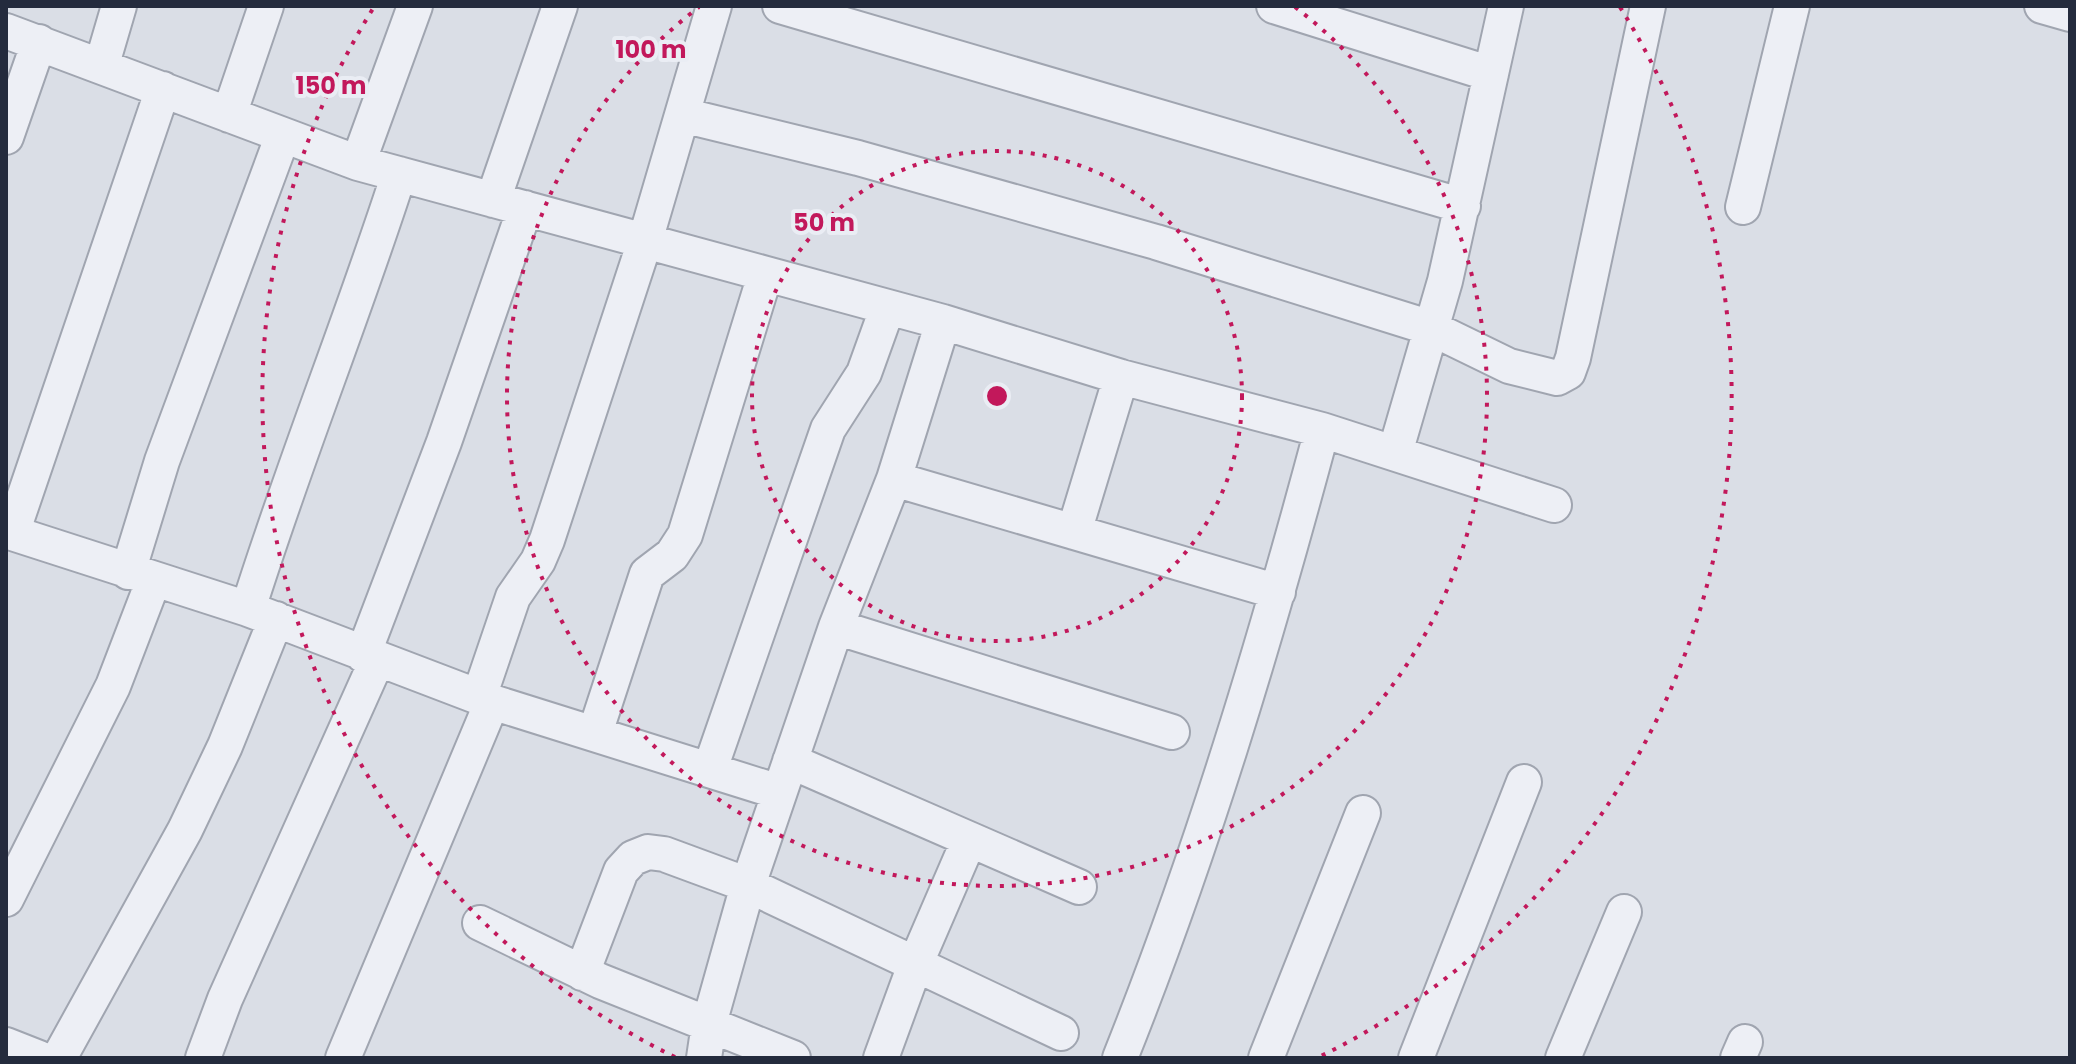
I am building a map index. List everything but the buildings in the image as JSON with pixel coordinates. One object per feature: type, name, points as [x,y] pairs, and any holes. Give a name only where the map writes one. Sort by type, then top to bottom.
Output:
[{"type":"street","points":[[102,64],[119,6]]},
{"type":"street","points":[[229,115],[266,6]]},
{"type":"street","points":[[358,163],[415,6]]},
{"type":"street","points":[[203,1058],[225,999],[370,658],[444,442],[560,6]]},
{"type":"street","points":[[343,1058],[485,700],[513,597],[538,561],[547,540],[645,241],[714,6]]},
{"type":"street","points":[[780,6],[1463,206]]},
{"type":"street","points":[[1274,6],[1491,74]]},
{"type":"street","points":[[1395,453],[1463,206],[1506,6]]},
{"type":"street","points":[[682,115],[999,197],[1431,328],[1509,366],[1542,377],[1557,378],[1568,372],[1648,6]]},
{"type":"street","points":[[1743,207],[1792,6]]},
{"type":"street","points":[[2042,6],[2070,14]]},
{"type":"street","points":[[6,31],[102,64],[358,163],[943,322],[1121,377],[1322,430],[1554,505]]},
{"type":"street","points":[[6,137],[39,42]]},
{"type":"street","points":[[163,89],[9,532],[262,614],[485,700],[710,769],[785,776],[969,840],[1079,887]]},
{"type":"street","points":[[6,899],[113,686],[141,575],[162,461],[283,135]]},
{"type":"street","points":[[59,1058],[185,830],[225,746],[262,614],[278,514],[368,270],[399,174]]},
{"type":"street","points":[[595,733],[647,574],[672,555],[685,535],[765,275]]},
{"type":"street","points":[[710,769],[828,429],[864,373],[887,309]]},
{"type":"street","points":[[704,1058],[709,1024],[748,885],[836,627],[894,479],[943,322]]},
{"type":"street","points":[[1074,532],[1121,377]]},
{"type":"street","points":[[1120,1058],[1175,917],[1278,592],[1322,430]]},
{"type":"street","points":[[894,479],[1278,592]]},
{"type":"street","points":[[836,627],[1172,732]]},
{"type":"street","points":[[1416,1058],[1524,782]]},
{"type":"street","points":[[1266,1058],[1363,813]]},
{"type":"street","points":[[881,1058],[915,965],[969,840]]},
{"type":"street","points":[[582,973],[621,871],[633,858],[648,852],[664,854],[748,885],[1061,1033]]},
{"type":"street","points":[[1563,1058],[1624,912]]},
{"type":"street","points":[[480,923],[582,973],[793,1058]]},
{"type":"street","points":[[6,1045],[39,1058]]}]
